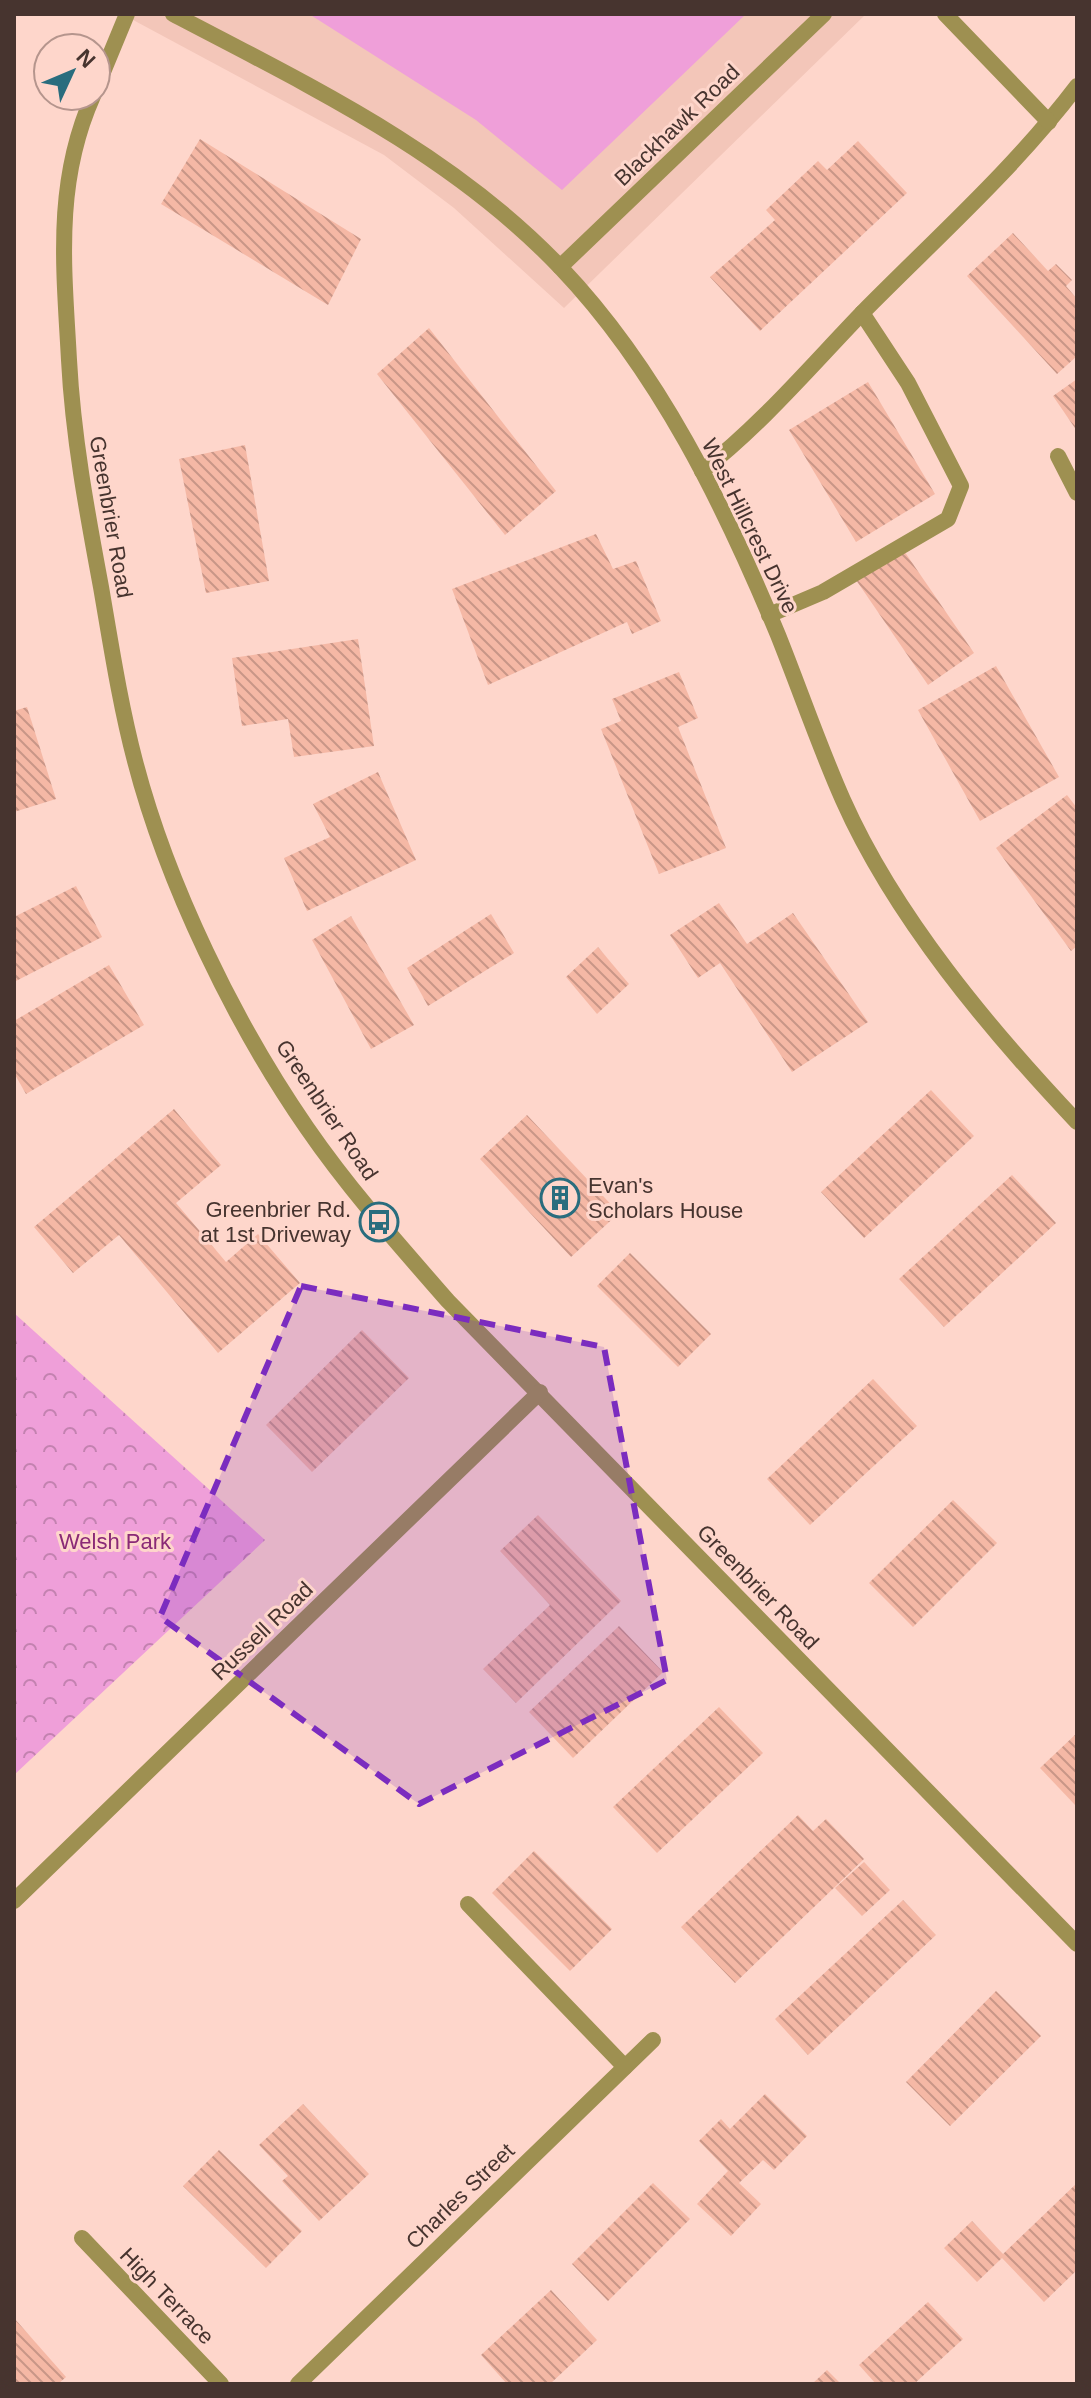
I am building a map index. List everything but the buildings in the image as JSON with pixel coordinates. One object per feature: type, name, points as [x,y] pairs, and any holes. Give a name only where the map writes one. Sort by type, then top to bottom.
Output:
[{"type":"street","points":[[112,50],[127,14]]},
{"type":"street","name":"West Hillcrest Drive","points":[[173,14],[365,116],[444,166],[560,267],[634,358],[702,471],[769,615],[843,801],[876,861],[934,952],[988,1024],[1077,1122]]},
{"type":"street","name":"Blackhawk Road","points":[[560,267],[824,14]]},
{"type":"street","points":[[945,14],[1049,122]]},
{"type":"street","points":[[702,471],[749,435],[862,313],[1049,122],[1077,86]]},
{"type":"street","name":"Greenbrier Road","points":[[87,112],[71,157],[64,193],[62,292],[71,402],[121,698],[135,762],[161,842],[190,913],[253,1041],[307,1128],[379,1222],[448,1301],[1077,1944]]},
{"type":"street","points":[[769,615],[823,592],[948,519],[961,486],[908,383],[862,313]]},
{"type":"street","points":[[1058,456],[1077,493]]},
{"type":"street","name":"Russell Road","points":[[14,1901],[540,1392]]},
{"type":"street","points":[[468,1904],[625,2067]]},
{"type":"street","name":"Charles Street","points":[[298,2384],[653,2040]]},
{"type":"street","name":"High Terrace","points":[[82,2238],[221,2384]]},
{"type":"highlighted area","points":[[301,1286],[604,1347],[667,1680],[419,1804],[160,1617]]},
{"type":"shaded area","points":[[122,14],[866,14],[564,308],[454,208],[384,155]]},
{"type":"green space","points":[[309,14],[746,14],[562,190],[476,120]]},
{"type":"green space","name":"Welsh Park","points":[[14,1313],[265,1540],[14,1775]]},
{"type":"place","name":"Evan's Scholars House","points":[[560,1198]]},
{"type":"place","name":"Greenbrier Rd. at 1st Driveway","points":[[379,1222]]}]
